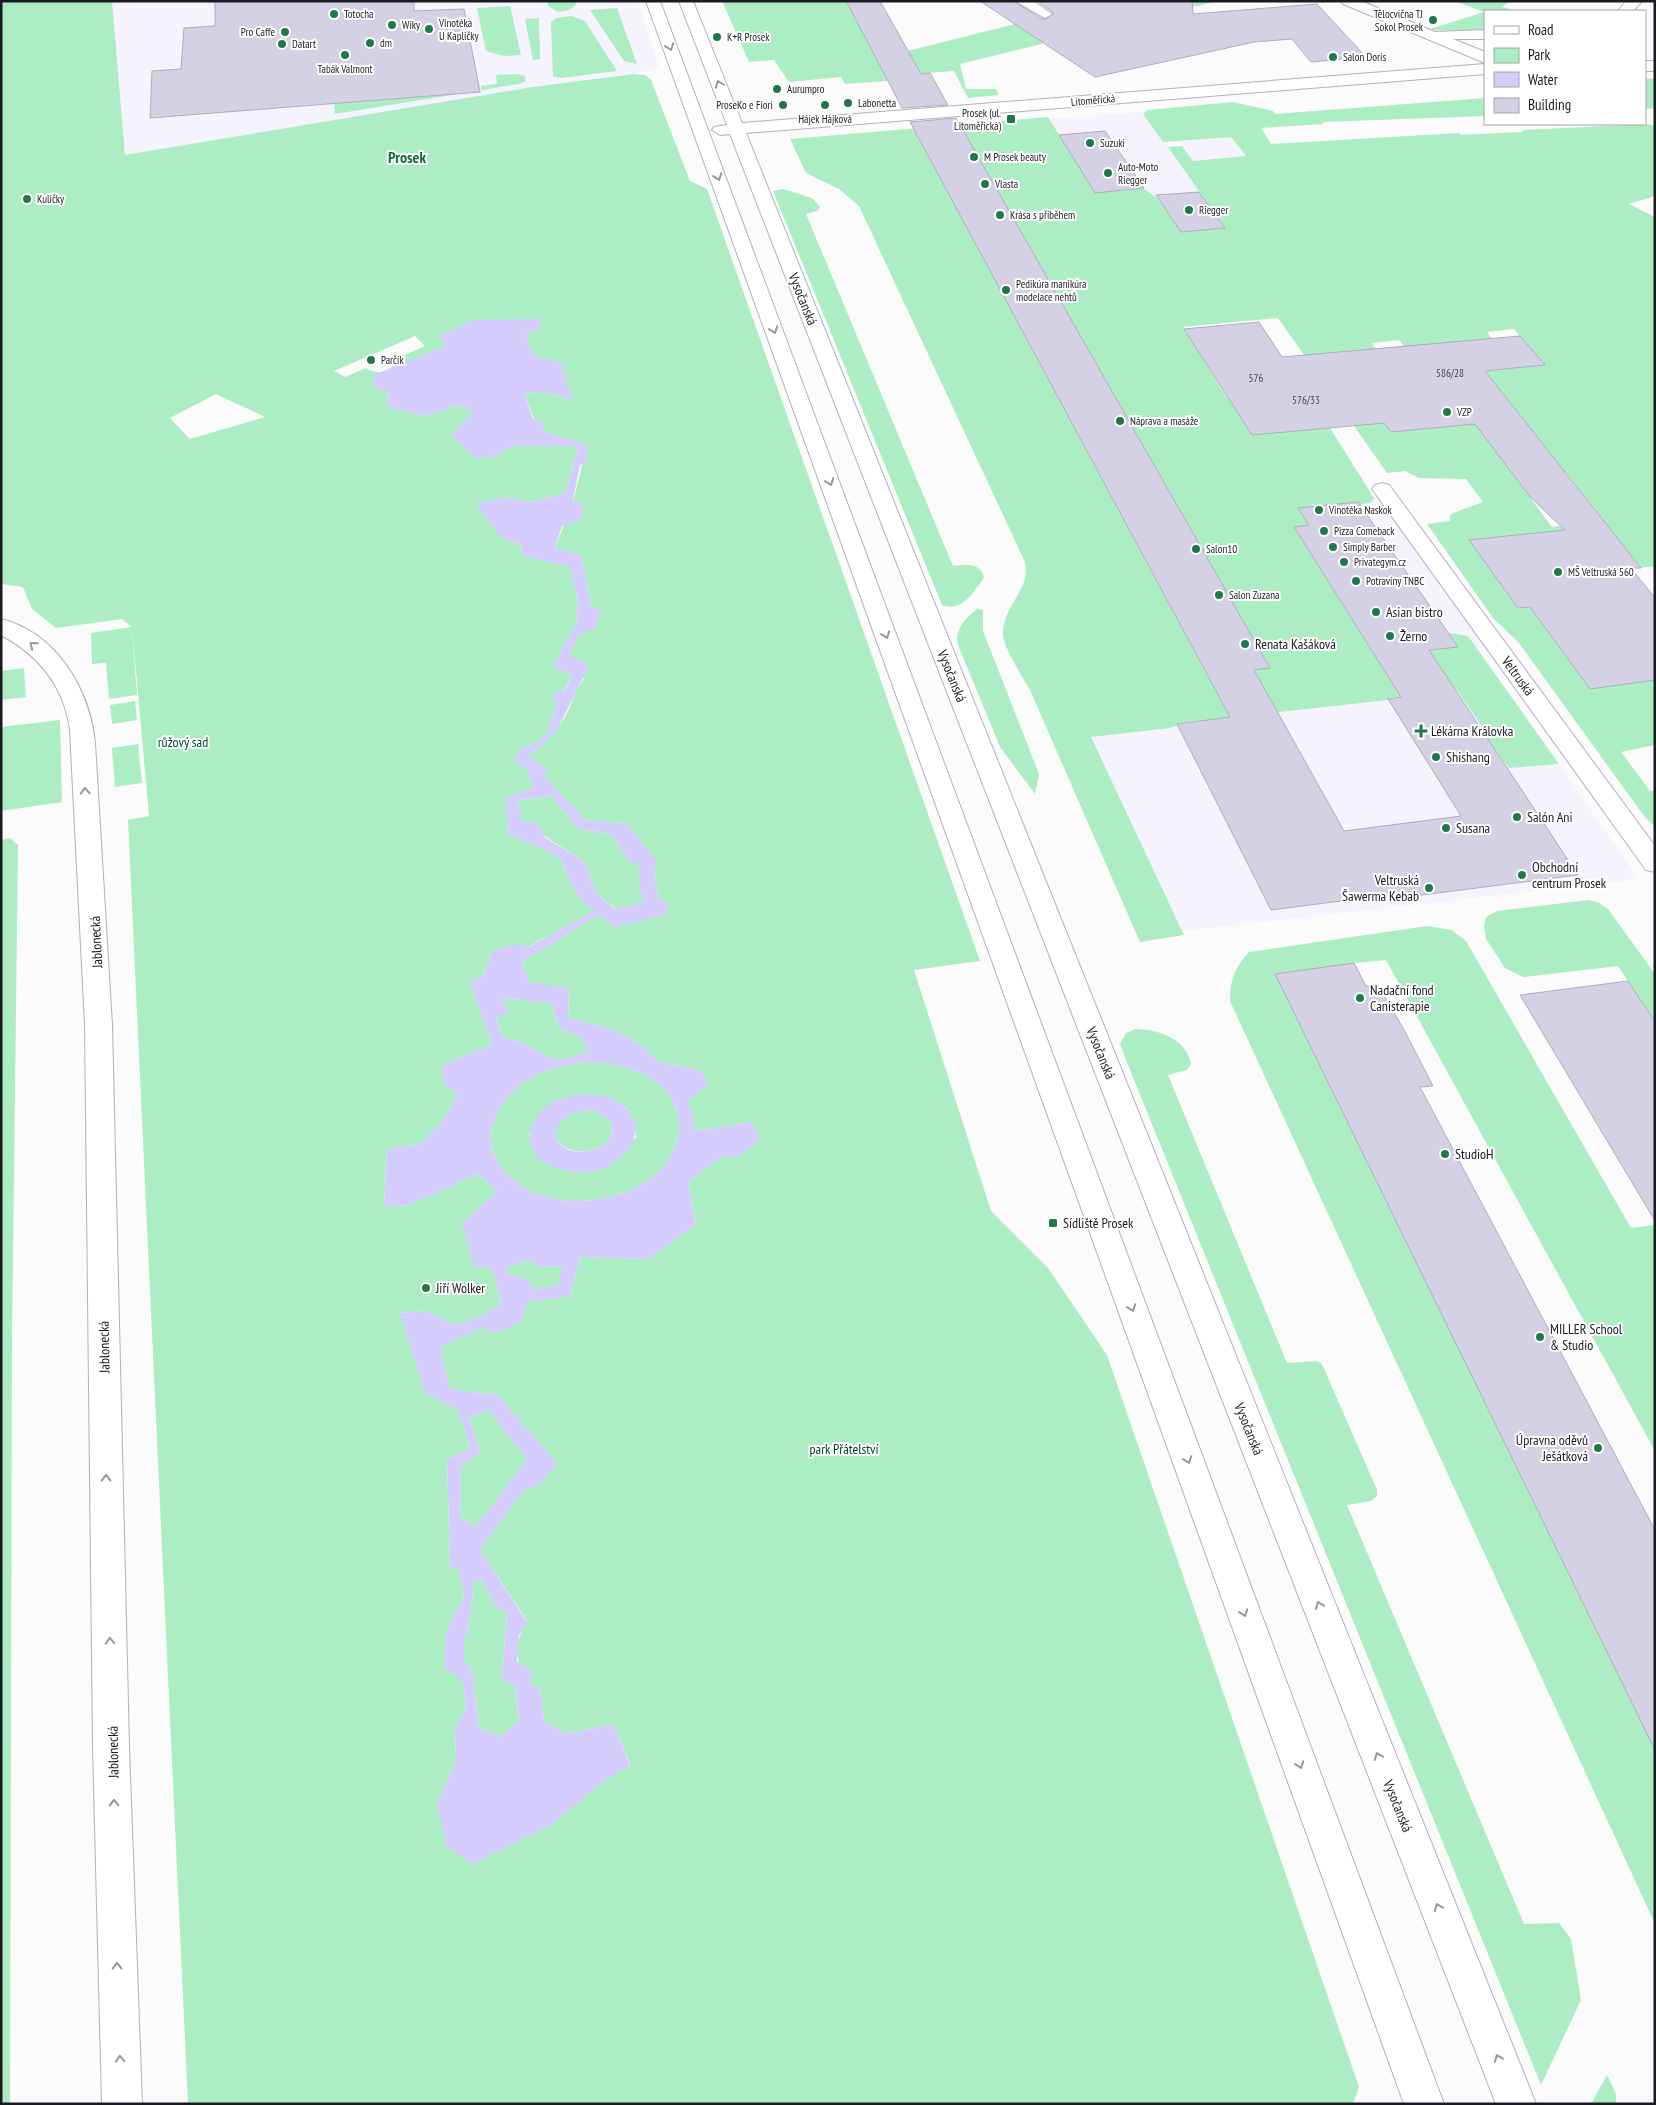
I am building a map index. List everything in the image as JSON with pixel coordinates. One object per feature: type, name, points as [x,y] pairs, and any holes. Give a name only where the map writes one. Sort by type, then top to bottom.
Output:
[{"type":"main road","points":[[653,1],[1424,2104]]},
{"type":"main road","name":"Vysočanská","points":[[686,1],[1516,2104]]},
{"type":"main road","points":[[1022,1],[1045,14]]},
{"type":"main road","points":[[1348,1],[1484,58]]},
{"type":"main road","points":[[1626,10],[1635,1]]},
{"type":"main road","points":[[1429,35],[1484,34]]},
{"type":"main road","name":"Litoměřická","points":[[701,131],[1484,69]]},
{"type":"main road","name":"Veltruská","points":[[1382,489],[1655,864]]},
{"type":"main road","name":"Jablonecká","points":[[1,626],[27,640],[55,664],[70,686],[79,710],[90,839],[99,1022],[108,1587],[122,2104]]},
{"type":"shaded area","points":[[112,1],[638,1],[659,67],[634,74],[533,87],[125,155]]},
{"type":"shaded area","points":[[1141,112],[1225,228],[1181,232],[1116,192],[1095,193],[1049,119]]},
{"type":"shaded area","points":[[1231,137],[1246,157],[1193,161],[1178,141]]},
{"type":"shaded area","points":[[1380,496],[1487,647],[1373,659],[1278,507]]},
{"type":"shaded area","points":[[1458,690],[1509,768],[1559,764],[1637,877],[1623,881],[1182,931],[1091,737],[1178,723],[1388,700],[1388,698]]},
{"type":"green space","name":"park Přátelství","points":[[1,1],[112,1],[125,155],[533,87],[634,74],[645,75],[651,80],[690,181],[707,189],[980,961],[914,970],[991,1211],[1048,1268],[1107,1355],[1359,2087],[1353,2104],[188,2104],[128,820],[149,816],[132,627],[122,619],[56,628],[32,609],[23,587],[1,584]],"holes":[[[525,334],[534,356],[573,400],[542,392],[525,395],[534,419],[541,420],[546,432],[587,445],[573,501],[555,548],[581,555],[591,607],[601,609],[579,634],[568,656],[584,679],[557,729],[528,756],[549,769],[543,775],[585,820],[627,824],[654,870],[658,898],[667,902],[599,915],[522,961],[528,983],[569,989],[568,1018],[614,1030],[640,1044],[658,1062],[702,1071],[708,1085],[687,1100],[696,1131],[752,1122],[723,1156],[688,1182],[696,1224],[649,1259],[580,1257],[570,1296],[528,1302],[482,1327],[439,1347],[450,1389],[498,1395],[556,1463],[539,1485],[522,1492],[480,1550],[527,1621],[517,1648],[519,1662],[532,1686],[540,1687],[544,1722],[566,1733],[614,1725],[630,1764],[597,1786],[437,1803],[456,1761],[455,1728],[466,1707],[463,1682],[446,1631],[464,1597],[459,1568],[450,1568],[447,1460],[470,1448],[458,1410],[425,1392],[400,1313],[424,1311],[457,1325],[478,1317],[501,1304],[493,1269],[497,1191],[478,1174],[408,1205],[384,1207],[387,1149],[420,1144],[442,1122],[458,1094],[442,1065],[492,1045],[469,980],[483,977],[493,950],[528,947],[595,911],[588,906],[578,893],[560,857],[508,834],[506,799],[532,788],[528,771],[513,760],[522,749],[539,741],[546,735],[556,706],[572,675],[553,667],[576,623],[578,601],[570,566],[523,556],[520,544],[501,538],[502,497],[531,502],[565,493],[578,448],[573,446],[512,446],[493,457],[475,411],[458,405],[424,416],[386,406],[388,391],[387,371],[446,346],[439,336]],[[415,336],[425,346],[391,361],[394,365],[388,370],[377,372],[366,368],[345,377],[334,371]],[[216,394],[265,417],[190,439],[170,418]]]},
{"type":"green space","points":[[547,1],[575,1],[576,4],[570,10],[558,12],[549,7]]},
{"type":"green space","points":[[722,1],[846,1],[872,50],[899,53],[1107,1],[1218,1],[960,64],[966,89],[996,89],[999,95],[968,98],[954,71],[900,75],[901,80],[845,84],[841,77],[789,82],[774,60],[749,62]]},
{"type":"green space","points":[[1454,1],[1511,1],[1502,7],[1514,10],[1484,10],[1484,12]]},
{"type":"green space","points":[[510,6],[521,55],[504,56],[486,51],[477,8]]},
{"type":"green space","points":[[617,8],[637,64],[624,61],[590,10]]},
{"type":"green space","points":[[1484,12],[1484,31],[1427,30]]},
{"type":"green space","points":[[571,16],[585,21],[617,71],[561,78],[553,76],[551,22],[556,18]]},
{"type":"green space","points":[[539,18],[540,59],[533,60],[525,19]]},
{"type":"green space","points":[[516,74],[525,76],[526,81],[519,84],[335,114],[334,103],[481,90],[481,86],[497,84],[496,75]]},
{"type":"green space","points":[[1646,78],[1655,79],[1655,108],[1646,109]]},
{"type":"green space","points":[[1484,98],[1484,116],[1323,122],[1323,124],[1261,128],[1271,144],[1646,124],[1655,126],[1655,196],[1629,204],[1655,217],[1655,566],[1639,568],[1576,524],[1604,521],[1566,472],[1514,476],[1552,527],[1561,526],[1566,531],[1470,540],[1518,608],[1535,607],[1545,628],[1590,689],[1652,680],[1655,626],[1655,745],[1621,752],[1650,791],[1655,791],[1655,827],[1644,816],[1519,643],[1493,618],[1427,524],[1450,521],[1450,516],[1453,513],[1483,502],[1466,479],[1419,478],[1405,471],[1387,473],[1278,318],[1183,327],[1227,398],[1330,428],[1374,498],[1372,502],[1359,505],[1357,502],[1319,506],[1312,504],[1313,506],[1298,508],[1309,525],[1294,527],[1374,655],[1390,653],[1392,655],[1457,647],[1449,633],[1468,636],[1559,764],[1509,768],[1486,738],[1489,737],[1457,690],[1388,698],[1388,700],[1178,723],[1179,725],[1170,728],[1091,737],[1184,935],[1140,942],[1030,690],[1006,647],[1003,634],[1004,624],[1021,589],[1026,571],[1025,562],[859,206],[839,189],[806,173],[790,139],[1048,117],[1095,193],[1143,188],[1158,199],[1181,232],[1225,228],[1168,147],[1182,146],[1193,161],[1246,156],[1231,137],[1163,142],[1143,114],[1147,110],[1233,102],[1273,111],[1275,114]],"holes":[[[970,143],[1270,668],[1207,675],[924,147]],[[1514,329],[1544,365],[1460,374],[1476,394],[1502,392],[1523,419],[1391,432],[1372,405],[1318,354],[1355,350],[1374,375],[1378,353],[1372,343],[1399,340],[1405,347],[1492,339],[1487,332]]]},
{"type":"green space","points":[[783,189],[812,198],[820,207],[817,211],[806,214],[953,566],[972,566],[980,569],[982,573],[984,578],[971,595],[956,606],[942,605],[773,191]]},
{"type":"green space","points":[[977,609],[983,610],[983,631],[1039,774],[1035,794],[1000,747],[958,645],[959,629],[965,620]]},
{"type":"green space","points":[[132,627],[137,695],[109,699],[106,663],[92,664],[91,633]]},
{"type":"green space","points":[[24,668],[26,697],[1,700],[1,671]]},
{"type":"green space","points":[[135,701],[137,720],[112,724],[110,705]]},
{"type":"green space","points":[[60,720],[62,802],[1,811],[1,727]]},
{"type":"green space","points":[[138,744],[142,783],[115,787],[112,748]]},
{"type":"green space","points":[[551,796],[579,829],[611,834],[630,863],[639,863],[639,885],[645,902],[616,909],[597,894],[585,864],[579,858],[522,822],[518,800]]},
{"type":"green space","points":[[10,838],[18,845],[12,1339],[10,2104],[1,2104],[1,840]]},
{"type":"green space","points":[[1589,900],[1599,903],[1608,909],[1655,974],[1655,1022],[1618,966],[1523,977],[1505,968],[1486,939],[1484,926],[1486,917],[1497,911]]},
{"type":"green space","points":[[1427,926],[1452,930],[1466,941],[1631,1228],[1655,1225],[1655,1451],[1386,960],[1354,963],[1655,1726],[1655,1924],[1230,1001],[1234,974],[1249,952]]},
{"type":"green space","points":[[502,998],[551,1003],[559,1028],[580,1037],[590,1052],[558,1061],[525,1044],[502,1037],[496,1018],[507,1013]]},
{"type":"green space","points":[[1136,1029],[1154,1031],[1170,1037],[1184,1048],[1188,1055],[1191,1064],[1187,1070],[1168,1075],[1287,1363],[1317,1361],[1322,1364],[1377,1490],[1377,1496],[1371,1501],[1347,1505],[1524,1924],[1559,1923],[1571,1939],[1581,2000],[1541,2085],[1128,1065],[1120,1044],[1126,1033]]},
{"type":"green space","points":[[585,1062],[630,1069],[660,1085],[676,1107],[679,1133],[669,1158],[649,1180],[617,1195],[576,1201],[560,1200],[522,1187],[503,1169],[494,1155],[491,1141],[492,1127],[497,1113],[505,1100],[531,1078],[557,1067]],"holes":[[[588,1094],[608,1098],[623,1105],[632,1117],[636,1138],[566,1171],[529,1135]]]},
{"type":"green space","points":[[589,1110],[601,1114],[610,1121],[612,1131],[607,1143],[601,1147],[581,1152],[568,1149],[556,1140],[556,1126],[569,1114]]},
{"type":"green space","points":[[527,1260],[538,1266],[563,1267],[558,1286],[533,1290],[528,1280],[508,1273],[506,1268]]},
{"type":"green space","points":[[488,1409],[527,1460],[476,1526],[460,1518],[461,1465],[480,1453],[469,1418]]},
{"type":"green space","points":[[481,1579],[497,1608],[507,1611],[502,1680],[515,1686],[519,1720],[501,1737],[479,1728],[471,1668],[464,1662],[464,1637],[468,1631],[474,1583]]},
{"type":"green space","points":[[1607,2075],[1616,2094],[1616,2104],[1591,2104]]},
{"type":"water","points":[[539,319],[541,329],[525,334],[534,356],[561,363],[573,400],[542,392],[525,395],[533,419],[541,420],[546,432],[587,445],[587,462],[580,465],[573,500],[582,503],[582,519],[562,526],[555,548],[581,555],[591,607],[601,609],[596,629],[579,634],[569,655],[589,666],[557,730],[547,741],[528,756],[549,769],[543,775],[585,820],[627,824],[658,862],[654,870],[658,898],[667,902],[668,914],[615,927],[599,915],[522,961],[528,982],[569,988],[568,1018],[614,1030],[640,1044],[658,1062],[702,1071],[708,1085],[688,1100],[696,1131],[752,1122],[760,1139],[737,1158],[723,1156],[688,1182],[696,1224],[649,1259],[580,1257],[570,1296],[528,1302],[521,1322],[495,1333],[482,1328],[440,1347],[450,1389],[498,1395],[557,1463],[539,1485],[522,1492],[480,1550],[527,1622],[519,1636],[517,1661],[530,1669],[532,1686],[540,1687],[544,1722],[566,1733],[614,1725],[630,1765],[597,1786],[553,1824],[473,1864],[447,1847],[437,1803],[456,1761],[455,1728],[466,1707],[463,1682],[444,1666],[446,1631],[464,1597],[459,1569],[450,1568],[447,1460],[470,1448],[458,1410],[425,1393],[400,1313],[424,1311],[457,1325],[478,1317],[501,1304],[493,1269],[474,1266],[462,1224],[497,1191],[478,1174],[408,1205],[384,1207],[387,1149],[420,1144],[442,1122],[458,1094],[444,1084],[442,1065],[492,1045],[469,980],[483,977],[493,950],[520,944],[529,947],[594,911],[577,893],[560,857],[508,834],[505,799],[532,788],[528,771],[513,760],[522,749],[539,741],[546,735],[556,706],[552,694],[565,690],[572,675],[553,667],[576,623],[578,601],[570,567],[523,556],[520,544],[501,538],[476,505],[502,497],[531,502],[565,493],[578,448],[573,446],[512,446],[493,457],[475,458],[451,435],[474,411],[458,405],[424,416],[386,406],[388,391],[374,389],[373,375],[446,346],[439,336],[474,320]],"holes":[[[551,796],[579,829],[611,834],[630,863],[639,863],[639,885],[644,902],[615,909],[597,894],[585,864],[579,858],[544,837],[539,823],[522,822],[518,800]],[[502,998],[551,1003],[559,1028],[580,1037],[589,1052],[558,1061],[525,1044],[502,1037],[496,1019],[507,1013]],[[585,1062],[630,1069],[660,1085],[676,1107],[679,1133],[669,1158],[649,1180],[617,1195],[568,1201],[544,1196],[522,1187],[503,1169],[494,1155],[491,1141],[492,1127],[497,1113],[505,1100],[531,1078],[551,1069]],[[527,1260],[538,1266],[562,1267],[558,1286],[533,1290],[528,1280],[508,1273],[506,1268]],[[488,1409],[527,1460],[476,1526],[460,1518],[461,1465],[480,1453],[469,1418]],[[481,1579],[497,1608],[507,1612],[502,1680],[515,1686],[519,1719],[501,1737],[479,1728],[471,1668],[464,1661],[464,1637],[468,1631],[474,1583]]]},
{"type":"water","points":[[588,1094],[610,1098],[625,1107],[633,1118],[635,1130],[633,1142],[626,1153],[602,1169],[587,1172],[564,1170],[541,1160],[531,1145],[530,1136],[535,1119],[541,1111],[557,1100]],"holes":[[[589,1110],[606,1117],[612,1126],[611,1137],[607,1143],[594,1150],[580,1152],[567,1149],[556,1140],[557,1126],[569,1114]]]},
{"type":"building","points":[[215,1],[414,1],[414,11],[464,9],[480,92],[150,118],[152,71],[181,69],[184,28],[215,26]]},
{"type":"building","points":[[846,1],[880,1],[921,74],[930,73],[948,105],[902,108]]},
{"type":"building","points":[[980,1],[1013,1],[1044,20],[1054,13],[1037,1],[1192,1],[1193,14],[1317,4],[1366,57],[1311,62],[1292,39],[1254,42],[1095,77]]},
{"type":"building","points":[[956,118],[1270,668],[1254,670],[1344,831],[1461,816],[1388,699],[1401,697],[1294,527],[1309,525],[1298,508],[1358,502],[1458,647],[1429,650],[1578,875],[1414,896],[1411,892],[1271,910],[1177,724],[1230,717],[910,122]]},
{"type":"building","points":[[1105,131],[1144,188],[1095,193],[1059,135]]},
{"type":"building","points":[[1199,192],[1225,228],[1181,232],[1156,195]]},
{"type":"building","points":[[1259,322],[1282,357],[1520,336],[1545,365],[1485,371],[1641,568],[1631,568],[1655,598],[1655,680],[1590,689],[1530,607],[1518,608],[1469,540],[1565,530],[1530,497],[1475,424],[1391,432],[1384,423],[1252,435],[1184,329]]},
{"type":"building","points":[[1354,963],[1366,986],[1378,985],[1403,1028],[1433,1086],[1420,1087],[1655,1530],[1655,1750],[1275,974]]},
{"type":"building","points":[[1628,981],[1655,1022],[1655,1221],[1520,995]]},
{"type":"place","name":"Totocha","points":[[334,14]]},
{"type":"place","name":"Tělocvična TJ Sokol Prosek","points":[[1433,20]]},
{"type":"place","name":"Wiky","points":[[392,25]]},
{"type":"place","name":"Vinotéka U Kapličky","points":[[429,29]]},
{"type":"place","name":"Pro Caffe","points":[[285,32]]},
{"type":"place","name":"K+R Prosek","points":[[717,37]]},
{"type":"place","name":"dm","points":[[370,43]]},
{"type":"place","name":"Datart","points":[[282,44]]},
{"type":"place","name":"Tabák Valmont","points":[[345,55]]},
{"type":"place","name":"Salon Doris","points":[[1333,57]]},
{"type":"place","name":"Aurumpro","points":[[777,89]]},
{"type":"place","name":"Labonetta","points":[[848,103]]},
{"type":"place","name":"ProseKo e Fiori","points":[[783,105]]},
{"type":"place","name":"Hájek Hájková","points":[[825,105]]},
{"type":"place","name":"Prosek (ul. Litoměřická)","points":[[1011,119]]},
{"type":"place","name":"Suzuki","points":[[1090,143]]},
{"type":"place","name":"M Prosek beauty","points":[[974,157]]},
{"type":"place","name":"Auto-Moto Riegger","points":[[1108,173]]},
{"type":"place","name":"Vlasta","points":[[985,184]]},
{"type":"place","name":"Kuličky","points":[[27,199]]},
{"type":"place","name":"Riegger","points":[[1189,210]]},
{"type":"place","name":"Krása s příběhem","points":[[1000,215]]},
{"type":"place","name":"Pedikúra manikúra modelace nehtů","points":[[1006,290]]},
{"type":"place","name":"Parčík","points":[[371,360]]},
{"type":"place","name":"VZP","points":[[1447,412]]},
{"type":"place","name":"Náprava a masáže","points":[[1120,421]]},
{"type":"place","name":"Vinotéka Naskok","points":[[1319,510]]},
{"type":"place","name":"Pizza Comeback","points":[[1324,531]]},
{"type":"place","name":"Simply Barber","points":[[1333,547]]},
{"type":"place","name":"Salon10","points":[[1196,549]]},
{"type":"place","name":"Privategym.cz","points":[[1344,562]]},
{"type":"place","name":"MŠ Veltruská 560","points":[[1558,572]]},
{"type":"place","name":"Potraviny TNBC","points":[[1356,581]]},
{"type":"place","name":"Salon Zuzana","points":[[1219,595]]},
{"type":"place","name":"Asian bistro","points":[[1376,612]]},
{"type":"place","name":"Žerno","points":[[1390,636]]},
{"type":"place","name":"Renata Kašáková","points":[[1245,644]]},
{"type":"place","name":"Lékárna Královka","points":[[1421,731]]},
{"type":"place","name":"Shishang","points":[[1436,757]]},
{"type":"place","name":"Salón Ani","points":[[1517,817]]},
{"type":"place","name":"Susana","points":[[1446,828]]},
{"type":"place","name":"Obchodní centrum Prosek","points":[[1522,875]]},
{"type":"place","name":"Veltruská Šawerma Kebab","points":[[1429,888]]},
{"type":"place","name":"Nadační fond Canisterapie","points":[[1360,998]]},
{"type":"place","name":"StudioH","points":[[1445,1154]]},
{"type":"place","name":"Sídliště Prosek","points":[[1053,1223]]},
{"type":"place","name":"Jiří Wolker","points":[[426,1288]]},
{"type":"place","name":"MILLER School & Studio","points":[[1540,1337]]},
{"type":"place","name":"Úpravna oděvů Ješátková","points":[[1598,1448]]},
{"type":"district","name":"Prosek","points":[[407,157]]},
{"type":"park label","name":"růžový sad","points":[[183,742]]}]
